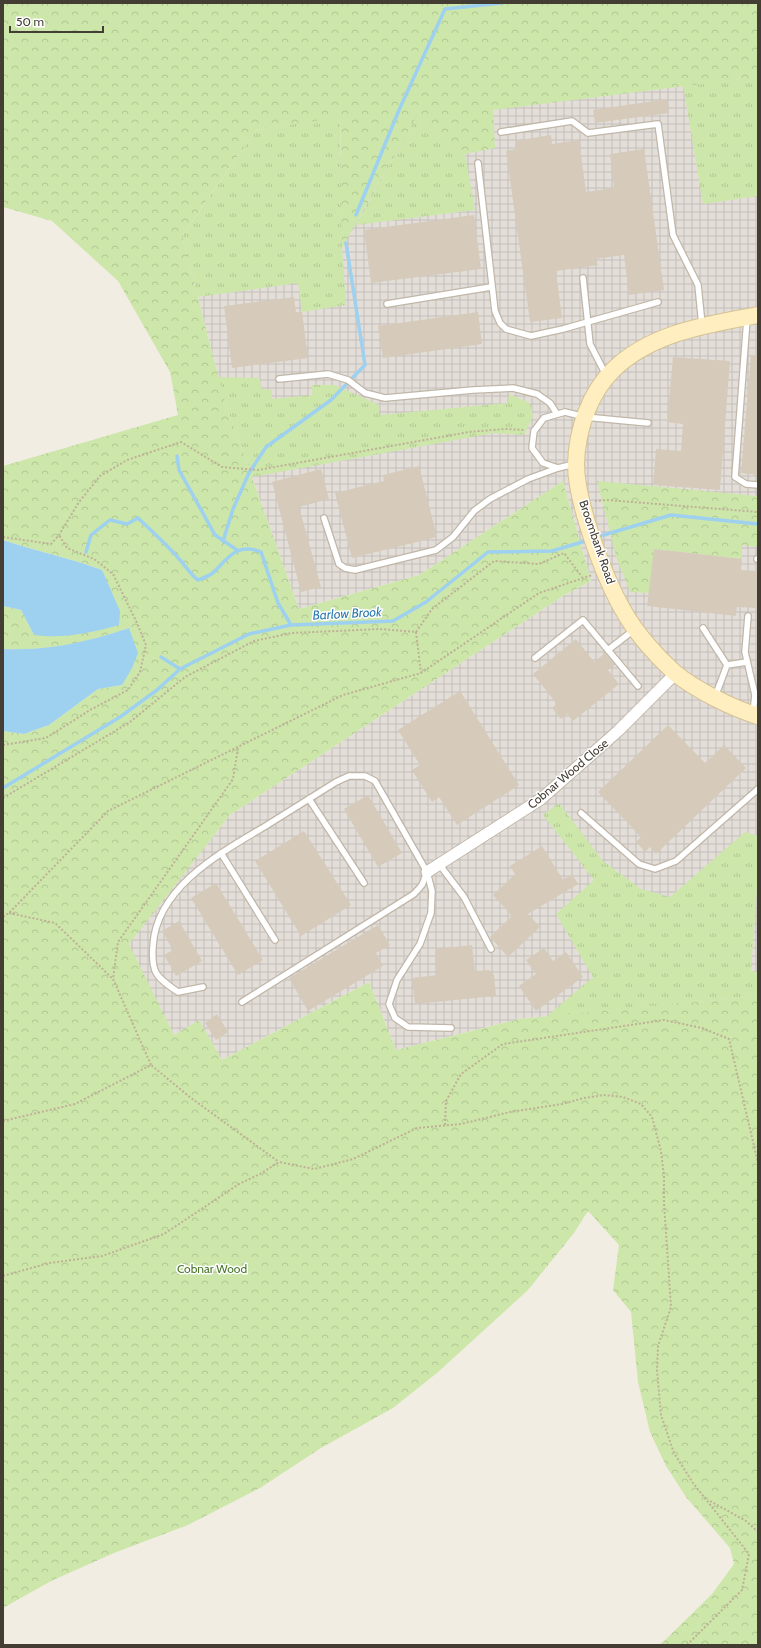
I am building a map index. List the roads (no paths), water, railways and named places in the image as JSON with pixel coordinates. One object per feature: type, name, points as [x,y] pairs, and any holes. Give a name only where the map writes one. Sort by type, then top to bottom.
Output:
[{"type":"street","points":[[576,463],[582,423],[595,394],[613,370],[635,352],[665,336],[702,326],[753,316]]},
{"type":"street","name":"Broombank Road","points":[[576,463],[579,489],[586,516],[603,567],[623,610],[645,641],[676,673],[732,707],[756,715]]},
{"type":"street","name":"Cobnar Wood Close","points":[[427,872],[541,799],[618,731],[654,697],[676,673]]},
{"type":"lane","points":[[501,132],[572,121],[588,133],[658,124],[673,235],[698,285],[702,326]]},
{"type":"lane","points":[[478,163],[495,311],[500,323],[506,329],[531,336],[586,323],[658,302]]},
{"type":"lane","points":[[583,278],[586,323],[590,344],[598,364],[607,378]]},
{"type":"lane","points":[[387,304],[491,286]]},
{"type":"lane","points":[[753,316],[735,476],[746,484],[758,485]]},
{"type":"lane","points":[[279,379],[328,374],[348,380],[365,392],[385,398],[513,388],[537,394],[550,403],[557,414]]},
{"type":"lane","points":[[558,468],[543,463],[532,448],[534,431],[544,418],[564,412],[585,417],[648,423]]},
{"type":"lane","points":[[324,518],[338,564],[345,568],[355,570],[436,550],[454,537],[474,511],[490,498],[528,479],[576,463]]},
{"type":"lane","points":[[748,616],[745,652],[756,694],[756,715]]},
{"type":"lane","points":[[535,658],[583,620],[638,686]]},
{"type":"lane","points":[[608,650],[636,628]]},
{"type":"lane","points":[[703,628],[728,665]]},
{"type":"lane","points":[[728,665],[747,662]]},
{"type":"lane","points":[[715,698],[728,665]]},
{"type":"lane","points":[[203,987],[178,992],[162,981],[152,964],[153,940],[159,917],[184,884],[208,861],[309,798],[349,776],[365,776],[375,781],[427,872],[432,891],[430,914],[420,944],[397,980],[389,1004],[395,1018],[408,1027],[451,1028]]},
{"type":"lane","points":[[581,813],[639,864],[655,869],[676,861],[758,789]]},
{"type":"lane","points":[[309,798],[364,883]]},
{"type":"lane","points":[[220,853],[275,940]]},
{"type":"lane","points":[[439,864],[464,897],[491,949]]},
{"type":"lane","points":[[242,1002],[414,894],[422,885],[427,872]]},
{"type":"water","points":[[3,540],[102,570],[120,611],[119,625],[66,636],[34,635],[21,610],[3,606]]},
{"type":"water","points":[[129,628],[138,653],[132,668],[122,685],[98,689],[49,725],[24,734],[3,731],[3,649],[35,649],[51,647],[83,641]]},
{"type":"waterway","points":[[356,215],[399,110],[445,9],[502,3]]},
{"type":"waterway","points":[[223,541],[233,509],[249,473],[266,447],[331,400],[365,365],[346,243]]},
{"type":"waterway","points":[[177,456],[179,470],[215,535],[237,550]]},
{"type":"waterway","name":"Barlow Brook","points":[[597,537],[671,515],[758,524]]},
{"type":"waterway","points":[[86,552],[91,535],[110,520],[127,524],[138,518],[171,550],[198,580],[213,573],[228,557],[239,550],[253,549],[261,552],[278,603],[291,625]]},
{"type":"waterway","name":"Barlow Brook","points":[[3,788],[120,717],[157,690],[180,669],[249,634],[291,625],[393,621],[426,602],[488,552],[552,551],[589,540]]},
{"type":"waterway","points":[[161,657],[180,669]]},
{"type":"park label","name":"Cobnar Wood","points":[[212,1269]]}]
